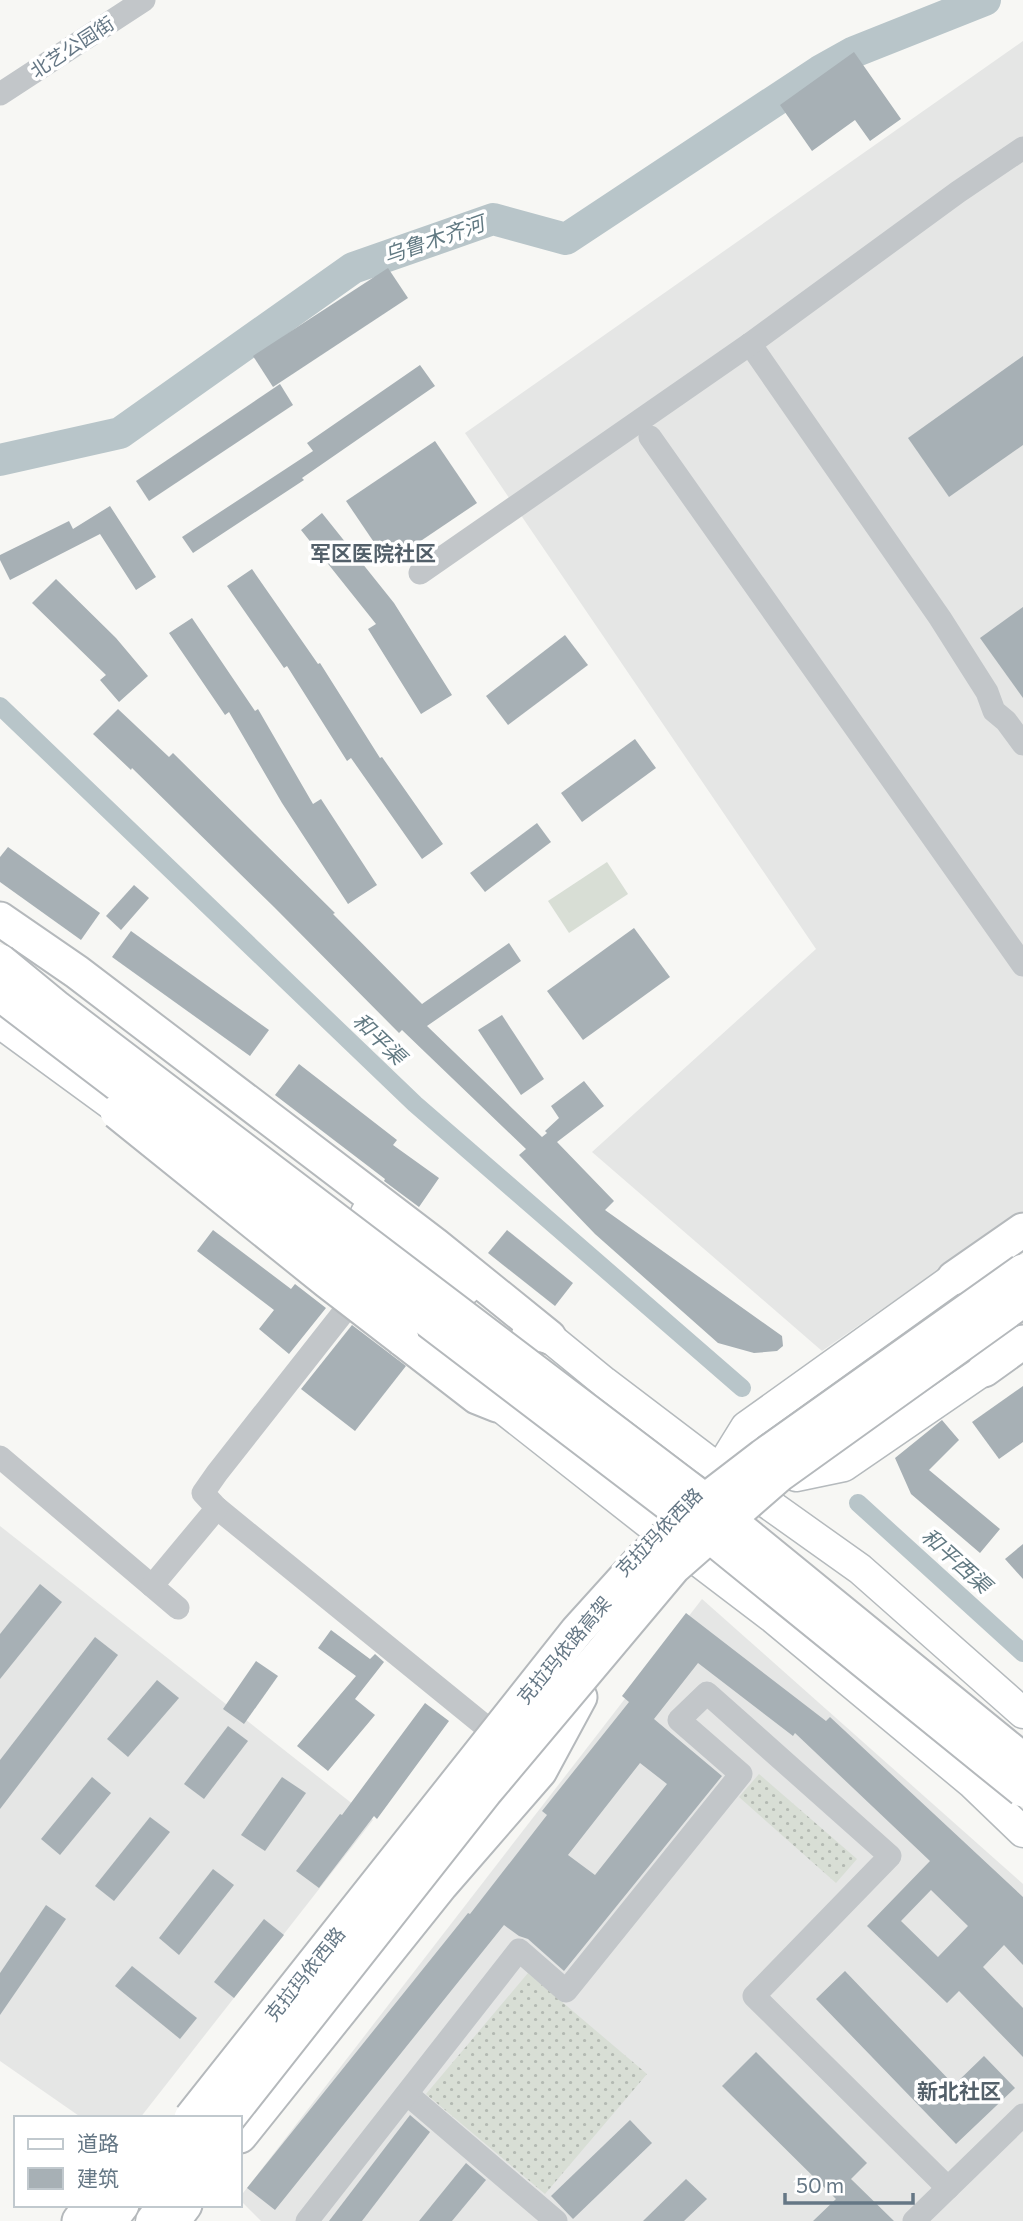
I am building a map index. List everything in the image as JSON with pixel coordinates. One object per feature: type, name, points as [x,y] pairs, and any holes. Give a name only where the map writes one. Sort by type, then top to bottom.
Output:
[{"type":"highway","points":[[0,919],[77,972],[435,1244],[549,1337]]},
{"type":"highway","points":[[0,961],[90,1033],[708,1503],[1023,1760]]},
{"type":"highway","points":[[0,993],[690,1520],[1023,1790]]},
{"type":"highway","points":[[0,1021],[317,1274],[477,1397],[496,1405]]},
{"type":"highway","points":[[954,1278],[1023,1230]]},
{"type":"highway","name":"克拉玛依路高架","points":[[192,2116],[577,1631],[643,1558],[707,1499],[763,1456],[1023,1271]]},
{"type":"highway","name":"克拉玛依路高架","points":[[233,2116],[485,1792],[674,1567],[779,1475],[1023,1300]]},
{"type":"highway","points":[[984,1370],[1023,1342]]},
{"type":"highway","points":[[242,2134],[441,1885],[540,1771],[580,1697]]},
{"type":"highway","points":[[179,2116],[214,2086]]},
{"type":"main road","points":[[0,925],[523,1335],[549,1337],[720,1469],[860,1569],[1023,1713]]},
{"type":"main road","points":[[0,1021],[363,1287],[496,1405],[772,1617],[972,1783],[1023,1832]]},
{"type":"main road","name":"克拉玛依西路","points":[[192,2116],[444,1803],[612,1581],[657,1529],[720,1469],[740,1454],[853,1382],[1023,1259]]},
{"type":"main road","points":[[720,1469],[746,1427],[954,1278]]},
{"type":"main road","name":"克拉玛依西路","points":[[233,2116],[697,1559],[796,1476],[1023,1315]]},
{"type":"main road","points":[[796,1476],[844,1466],[984,1370]]},
{"type":"street","name":"北艺公园街","points":[[0,94],[144,0]]},
{"type":"street","points":[[420,573],[750,345],[958,191],[1023,148]]},
{"type":"street","points":[[750,345],[940,618],[987,692],[994,711],[1006,721],[1023,744]]},
{"type":"street","points":[[650,437],[1023,965]]},
{"type":"street","points":[[363,1287],[203,1493],[496,1734]]},
{"type":"street","points":[[0,1457],[178,1608]]},
{"type":"street","points":[[152,1586],[217,1507]]},
{"type":"street","points":[[307,2221],[519,1950],[566,1991],[741,1774],[679,1720],[707,1693],[890,1856],[754,1996],[948,2188]]},
{"type":"street","points":[[407,2094],[556,2221]]},
{"type":"street","points":[[914,2221],[1023,2115]]},
{"type":"shaded area","points":[[1023,41],[1023,1211],[822,1351],[592,1152],[816,949],[465,433]]},
{"type":"shaded area","points":[[607,862],[628,894],[569,933],[548,901]]},
{"type":"shaded area","points":[[0,1526],[373,1820],[142,2116],[79,2116],[0,2061]]},
{"type":"shaded area","points":[[702,1599],[1023,1884],[1023,2221],[261,2221],[242,2202],[242,2194]]},
{"type":"shaded area","points":[[759,1774],[857,1859],[836,1883],[739,1797]]},
{"type":"shaded area","points":[[528,1973],[647,2074],[545,2194],[426,2094]]},
{"type":"building","points":[[854,52],[901,119],[870,141],[855,120],[812,151],[780,105]]},
{"type":"building","points":[[388,268],[408,298],[273,387],[253,356]]},
{"type":"building","points":[[1023,356],[1023,445],[949,497],[908,438]]},
{"type":"building","points":[[420,365],[435,386],[302,478],[304,480],[193,553],[182,537],[313,451],[307,443]]},
{"type":"building","points":[[280,384],[293,405],[149,501],[136,481]]},
{"type":"building","points":[[435,441],[477,503],[388,563],[346,501]]},
{"type":"building","points":[[110,506],[156,577],[136,590],[100,534],[10,580],[0,555],[69,521],[73,529]]},
{"type":"building","points":[[322,513],[394,603],[452,695],[421,714],[368,629],[376,624],[301,530]]},
{"type":"building","points":[[252,569],[318,664],[320,663],[380,758],[382,757],[443,844],[422,859],[351,758],[347,761],[287,666],[284,668],[227,586]]},
{"type":"building","points":[[56,579],[116,638],[148,676],[119,702],[100,680],[106,675],[32,603]]},
{"type":"building","points":[[1023,607],[1023,698],[980,638]]},
{"type":"building","points":[[192,618],[255,711],[258,709],[313,804],[321,799],[377,885],[348,904],[282,803],[229,712],[225,715],[169,633]]},
{"type":"building","points":[[565,635],[588,665],[508,725],[486,696]]},
{"type":"building","points":[[118,709],[169,757],[173,753],[335,913],[333,914],[422,1004],[509,943],[521,961],[427,1026],[542,1137],[559,1118],[551,1106],[584,1081],[604,1106],[557,1142],[614,1201],[605,1210],[782,1336],[783,1346],[777,1351],[754,1353],[718,1343],[595,1234],[519,1155],[526,1149],[402,1030],[399,1033],[132,768],[131,770],[93,734]]},
{"type":"building","points":[[635,739],[656,768],[582,822],[561,793]]},
{"type":"building","points":[[537,823],[551,842],[485,892],[470,873]]},
{"type":"building","points":[[8,847],[100,913],[81,940],[0,882],[0,857]]},
{"type":"building","points":[[134,885],[149,898],[121,930],[106,916]]},
{"type":"building","points":[[634,928],[670,977],[583,1040],[547,991]]},
{"type":"building","points":[[131,931],[269,1030],[250,1056],[112,957]]},
{"type":"building","points":[[502,1015],[544,1079],[521,1095],[478,1030]]},
{"type":"building","points":[[299,1064],[397,1140],[393,1145],[439,1178],[419,1207],[275,1095]]},
{"type":"building","points":[[213,1230],[291,1289],[295,1284],[326,1308],[289,1354],[259,1329],[274,1310],[197,1251]]},
{"type":"building","points":[[507,1230],[573,1283],[555,1306],[488,1253]]},
{"type":"building","points":[[352,1325],[406,1366],[355,1431],[301,1389]]},
{"type":"building","points":[[1023,1386],[1023,1442],[999,1459],[972,1422]]},
{"type":"building","points":[[942,1420],[959,1440],[929,1470],[1000,1529],[980,1553],[911,1494],[895,1458]]},
{"type":"building","points":[[1023,1544],[1023,1579],[1005,1559]]},
{"type":"building","points":[[40,1584],[62,1602],[0,1679],[0,1634]]},
{"type":"building","points":[[686,1613],[826,1721],[830,1717],[1023,1897],[1023,1965],[1004,1945],[983,1967],[1023,2008],[1023,2057],[959,1991],[947,2003],[867,1926],[930,1861],[795,1733],[793,1736],[698,1663],[654,1719],[722,1776],[564,1971],[528,1939],[504,1925],[275,2210],[247,2188],[547,1815],[542,1811],[629,1702],[622,1696]],"holes":[[[640,1763],[667,1784],[595,1875],[568,1855]],[[931,1890],[968,1926],[938,1957],[901,1921]]]},
{"type":"building","points":[[331,1630],[370,1659],[375,1654],[384,1662],[355,1699],[375,1715],[328,1771],[297,1746],[356,1676],[318,1648]]},
{"type":"building","points":[[95,1637],[118,1655],[0,1809],[0,1760]]},
{"type":"building","points":[[256,1661],[278,1676],[244,1724],[223,1709]]},
{"type":"building","points":[[157,1680],[179,1698],[128,1757],[107,1739]]},
{"type":"building","points":[[425,1703],[449,1721],[377,1819],[374,1816],[319,1888],[296,1871],[340,1814],[342,1815]]},
{"type":"building","points":[[228,1726],[248,1741],[204,1799],[184,1784]]},
{"type":"building","points":[[92,1777],[111,1793],[60,1855],[41,1839]]},
{"type":"building","points":[[282,1777],[306,1793],[265,1851],[241,1835]]},
{"type":"building","points":[[150,1817],[170,1832],[114,1901],[95,1886]]},
{"type":"building","points":[[213,1869],[234,1885],[179,1955],[159,1938]]},
{"type":"building","points":[[46,1905],[66,1919],[0,2015],[0,1973]]},
{"type":"building","points":[[264,1919],[284,1935],[234,1998],[214,1982]]},
{"type":"building","points":[[132,1966],[197,2018],[180,2039],[115,1986]]},
{"type":"building","points":[[845,1971],[954,2085],[984,2056],[1015,2088],[956,2144],[816,1999]]},
{"type":"building","points":[[756,2052],[867,2163],[851,2179],[894,2221],[813,2221],[836,2199],[722,2086]]},
{"type":"building","points":[[410,2115],[430,2132],[362,2221],[329,2221]]},
{"type":"building","points":[[630,2120],[652,2143],[573,2219],[551,2196]]},
{"type":"building","points":[[466,2163],[486,2180],[452,2221],[419,2221]]},
{"type":"building","points":[[686,2179],[707,2199],[684,2221],[643,2221]]},
{"type":"waterway","name":"乌鲁木齐河","points":[[0,460],[120,433],[353,268],[493,219],[566,239],[820,71],[854,52],[985,0]]},
{"type":"waterway","name":"和平渠","points":[[0,706],[415,1104],[742,1388]]},
{"type":"waterway","name":"和平西渠","points":[[858,1503],[1023,1653]]},
{"type":"district","name":"军区医院社区","points":[[373,554]]},
{"type":"district","name":"新北社区","points":[[959,2092]]}]
